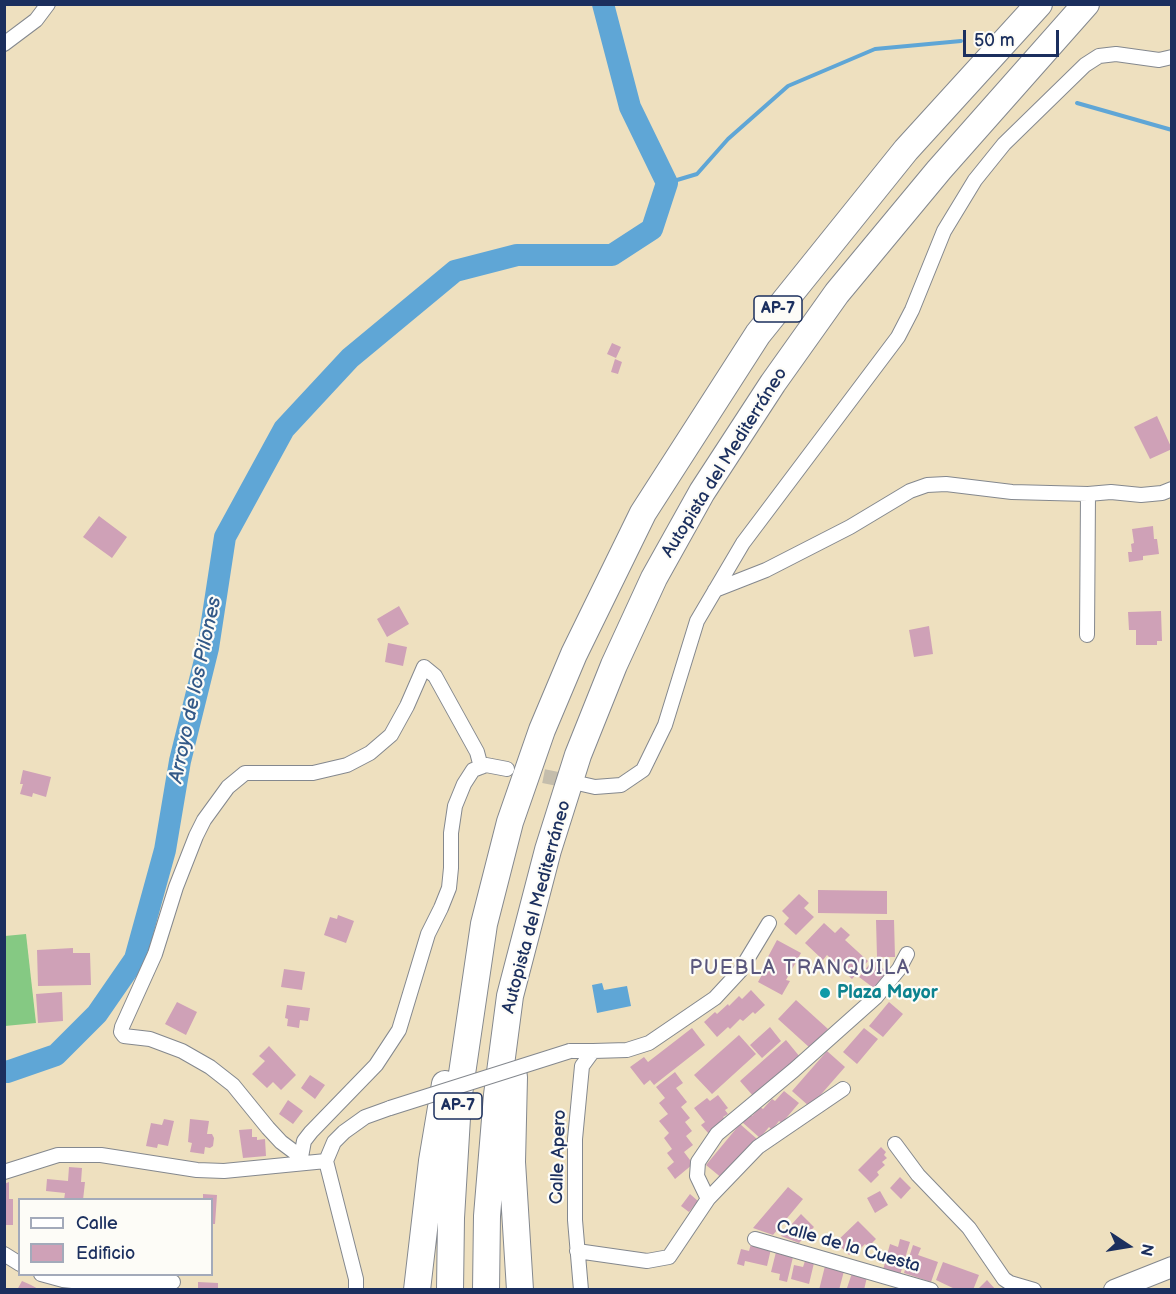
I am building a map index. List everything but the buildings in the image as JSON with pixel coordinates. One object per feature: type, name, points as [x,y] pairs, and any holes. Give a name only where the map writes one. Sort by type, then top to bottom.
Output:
[{"type":"highway","name":"Autopista del Mediterráneo","points":[[450,1290],[451,1218],[458,1101],[484,924],[510,822],[542,730],[574,654],[643,513],[759,333],[906,150],[1039,4]]},
{"type":"highway","name":"Autopista del Mediterráneo","points":[[486,1290],[487,1216],[497,1095],[510,996],[548,850],[582,745],[614,665],[654,578],[702,492],[773,383],[837,293],[939,170],[1086,4]]},
{"type":"highway","points":[[417,1290],[432,1161],[451,1047],[468,964],[484,924]]},
{"type":"highway","points":[[520,1290],[512,1162],[514,1077],[522,997],[522,952]]},
{"type":"main road","points":[[1114,1290],[1172,1267]]},
{"type":"street","points":[[4,44],[36,20],[48,4]]},
{"type":"street","points":[[573,782],[595,787],[621,785],[643,770],[665,724],[697,621],[743,543],[898,337],[912,310],[944,231],[975,180],[1005,144],[1084,65],[1099,56],[1116,54],[1159,60],[1172,57]]},
{"type":"street","points":[[716,590],[766,570],[850,527],[910,491],[927,485],[946,484],[1012,492],[1088,494],[1111,492],[1141,495],[1162,493],[1172,489]]},
{"type":"street","points":[[1087,635],[1088,494]]},
{"type":"street","points":[[302,1160],[268,1128],[233,1085],[210,1067],[182,1051],[150,1039],[124,1036],[121,1032],[155,954],[176,887],[196,836],[204,820],[228,787],[245,773],[314,773],[347,765],[369,753],[391,735],[424,667],[435,676],[477,752],[481,767]]},
{"type":"street","points":[[302,1160],[304,1141],[376,1065],[399,1030],[428,934],[448,888],[455,806],[464,784],[473,770],[486,765],[507,769]]},
{"type":"street","points":[[356,1290],[356,1279],[326,1161],[334,1142],[344,1132],[365,1117],[390,1108],[570,1051],[627,1050],[650,1043],[715,998],[740,971],[769,923]]},
{"type":"street","points":[[708,1199],[697,1176],[698,1162],[717,1134],[876,997],[899,969],[907,954]]},
{"type":"street","name":"Calle Apero","points":[[581,1290],[574,1193],[575,1139],[582,1066],[593,1051]]},
{"type":"street","points":[[577,1251],[647,1262],[669,1257],[708,1199],[758,1147],[843,1089]]},
{"type":"street","points":[[895,1144],[918,1175],[969,1228],[1004,1279],[1034,1290]]},
{"type":"street","points":[[4,1172],[58,1155],[101,1155],[197,1170],[224,1171],[302,1160],[326,1161]]},
{"type":"street","name":"Calle de la Cuesta","points":[[756,1239],[903,1285],[930,1290]]},
{"type":"street","points":[[4,1254],[18,1263]]},
{"type":"street","points":[[45,1276],[91,1283],[173,1282]]},
{"type":"green space","points":[[26,934],[36,1023],[5,1026],[5,936]]},
{"type":"water","points":[[602,983],[604,990],[627,986],[631,1006],[597,1013],[592,985]]},
{"type":"waterway","name":"Arroyo de los Pilones","points":[[4,1071],[7,1072],[56,1055],[97,1014],[135,959],[165,850],[180,761],[208,648],[225,537],[284,429],[350,358],[455,271],[517,255],[612,255],[652,229],[667,183],[630,107],[603,4]]},
{"type":"waterway","points":[[667,183],[697,174],[728,139],[788,86],[875,49],[961,41]]},
{"type":"waterway","points":[[1077,103],[1172,130]]},
{"type":"tunnel","points":[[523,772],[573,782]]},
{"type":"place","name":"Plaza Mayor","points":[[825,993]]},
{"type":"district","name":"PUEBLA TRANQUILA","points":[[800,969]]}]
